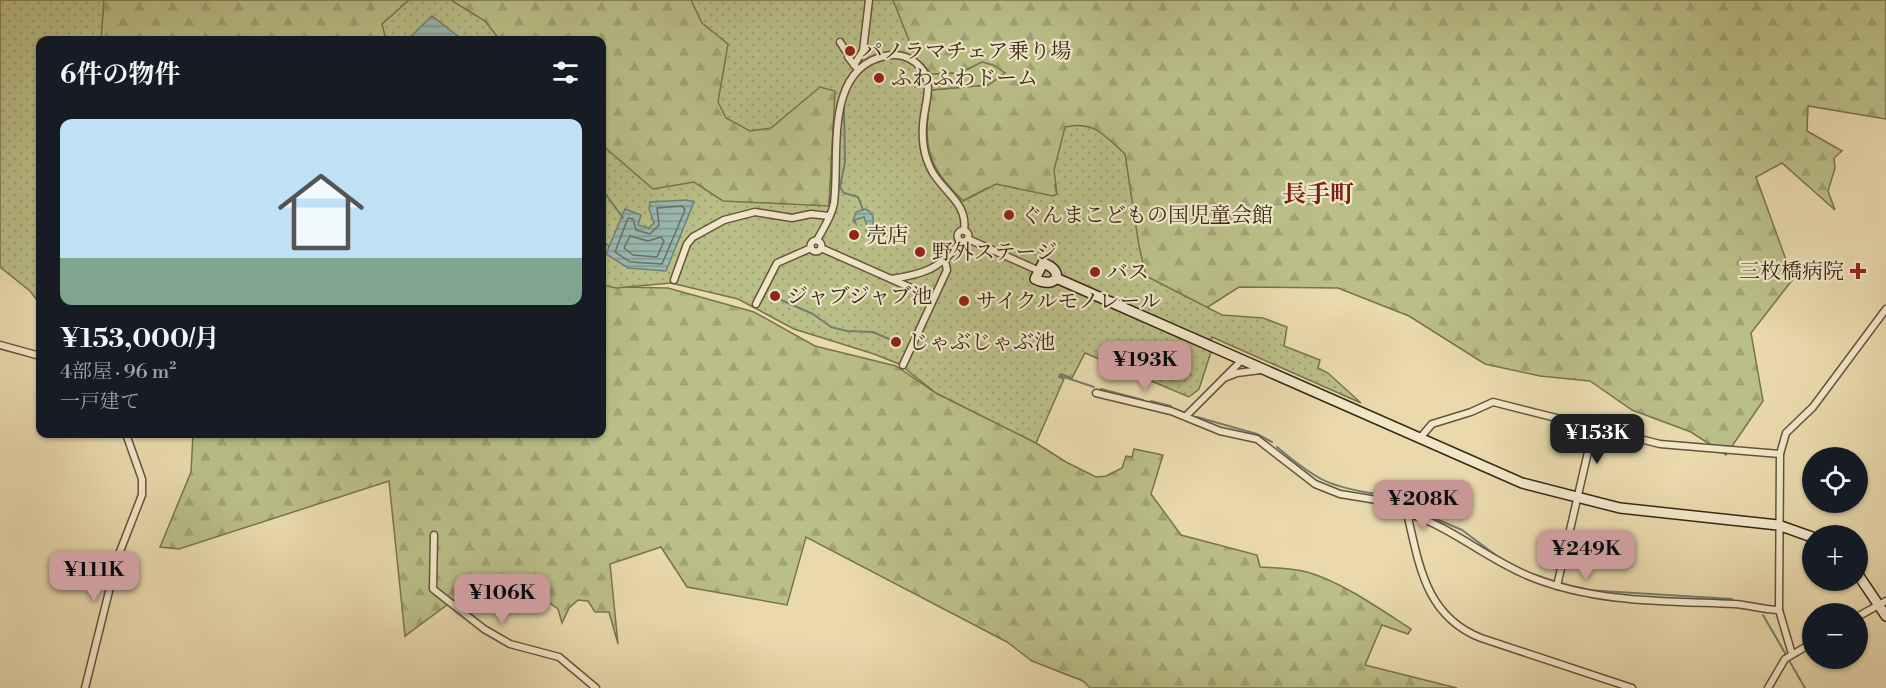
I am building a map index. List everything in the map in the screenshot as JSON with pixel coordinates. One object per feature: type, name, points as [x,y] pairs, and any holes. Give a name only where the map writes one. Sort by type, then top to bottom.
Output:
[{"type":"street","points":[[811,248],[811,243],[817,240],[834,202],[840,109],[849,81],[863,51],[869,0]]},
{"type":"street","points":[[840,42],[845,50]]},
{"type":"street","points":[[856,68],[874,59],[897,54],[911,60],[924,72],[928,85],[922,129],[924,153],[934,175],[962,208],[963,231],[958,236],[961,242]]},
{"type":"street","points":[[848,57],[856,68]]},
{"type":"street","points":[[674,280],[687,244],[693,237],[724,220],[754,212],[792,218],[811,214],[829,216]]},
{"type":"street","points":[[963,231],[968,234],[968,239]]},
{"type":"street","points":[[890,279],[918,275],[945,261],[961,242],[968,239],[1035,269]]},
{"type":"street","points":[[817,240],[821,248]]},
{"type":"street","points":[[811,248],[815,251],[821,248]]},
{"type":"street","points":[[756,304],[777,263],[811,248]]},
{"type":"street","points":[[821,248],[934,298]]},
{"type":"street","points":[[903,365],[947,270],[945,261]]},
{"type":"street","points":[[1056,278],[1522,483],[1577,499],[1620,508],[1778,525],[1802,533]]},
{"type":"street","points":[[1792,654],[1779,610],[1780,454],[1786,433],[1813,407],[1886,309]]},
{"type":"street","points":[[0,345],[36,355]]},
{"type":"street","points":[[1186,416],[1242,360]]},
{"type":"street","points":[[1224,378],[1237,373],[1264,369]]},
{"type":"street","points":[[1096,393],[1186,416],[1220,431],[1262,442],[1310,481],[1331,491],[1389,502],[1407,513],[1439,524],[1505,566],[1557,586],[1632,600],[1744,604],[1779,610]]},
{"type":"street","points":[[1420,438],[1432,424],[1493,402],[1660,444],[1780,454]]},
{"type":"street","points":[[1557,586],[1594,426]]},
{"type":"street","points":[[85,688],[117,559],[142,495],[142,479],[127,438]]},
{"type":"street","points":[[1407,513],[1423,581],[1451,621],[1459,628],[1481,638],[1632,688]]},
{"type":"street","points":[[434,535],[433,589],[484,629],[510,644],[553,654],[596,688]]},
{"type":"street","points":[[1868,586],[1883,603],[1886,616]]},
{"type":"street","points":[[1868,611],[1883,603]]},
{"type":"street","points":[[1768,688],[1781,663],[1802,648]]},
{"type":"green space","points":[[0,0],[694,0],[836,91],[829,206],[827,210],[650,197],[606,170],[606,36],[36,36]]},
{"type":"green space","points":[[0,0],[104,0],[101,36],[36,36],[36,299],[30,291],[0,267]]},
{"type":"green space","points":[[409,0],[451,0],[485,21],[497,36],[385,36],[382,24]]},
{"type":"green space","points":[[691,0],[893,0],[916,58],[931,74],[960,73],[982,62],[993,65],[1005,73],[988,85],[931,90],[927,124],[929,151],[940,174],[963,201],[996,184],[1053,196],[1057,194],[1054,170],[1065,127],[1084,126],[1098,131],[1125,154],[1139,246],[1146,276],[1222,315],[1263,318],[1287,327],[1284,346],[1320,360],[1318,368],[1328,373],[1361,403],[1212,337],[1206,349],[1211,352],[1199,389],[1189,397],[1085,353],[1072,378],[1061,374],[1059,377],[1064,379],[1036,443],[936,393],[899,364],[794,329],[738,299],[671,283],[616,288],[606,286],[606,148],[653,189],[694,182],[723,201],[829,206],[835,91],[820,87],[771,128],[750,131],[726,118],[718,102],[728,44],[702,23]]},
{"type":"green space","points":[[839,0],[1886,0],[1886,119],[1808,106],[1807,131],[1842,151],[1834,158],[1835,168],[1828,191],[1835,210],[1782,163],[1756,177],[1793,279],[1751,333],[1763,401],[1726,455],[1691,432],[1632,410],[1590,381],[1540,376],[1485,364],[1409,316],[1338,288],[1239,287],[1200,312],[1143,274],[1055,186],[1057,194],[1053,196],[987,188],[963,201],[940,174],[929,151],[927,124],[931,90],[988,85],[1004,73],[982,62],[960,73],[931,74],[923,64]]},
{"type":"green space","points":[[606,275],[622,287],[668,288],[754,312],[815,346],[896,366],[936,393],[1036,443],[1096,477],[1106,476],[1122,468],[1126,456],[1132,457],[1134,449],[1163,455],[1151,494],[1181,535],[1257,555],[1260,567],[1307,572],[1347,589],[1411,629],[1408,634],[1382,625],[1365,665],[1457,688],[1090,688],[1083,681],[1032,661],[1007,642],[806,537],[787,605],[687,587],[661,547],[610,564],[618,644],[609,612],[595,612],[588,601],[578,600],[569,608],[562,623],[558,609],[548,602],[468,599],[447,605],[405,636],[389,481],[179,549],[160,547],[191,472],[193,438],[606,438]]},
{"type":"water","points":[[432,16],[458,36],[411,36]]},
{"type":"water","points":[[687,200],[694,202],[666,271],[628,268],[606,254],[625,209],[641,215],[638,225],[649,228],[654,223],[649,209],[650,202]]},
{"type":"water","points":[[865,209],[872,214],[873,218],[872,226],[866,230],[864,217],[855,220],[856,224],[853,221],[856,212]]},
{"type":"waterway","points":[[844,108],[845,162],[840,187],[844,193],[858,197],[863,210]]},
{"type":"waterway","points":[[606,195],[623,218]]},
{"type":"waterway","points":[[781,300],[813,314],[831,327],[847,331],[873,332],[889,339]]},
{"type":"waterway","points":[[1061,376],[1094,387]]},
{"type":"waterway","points":[[1101,389],[1143,400]]},
{"type":"waterway","points":[[1151,401],[1171,406]]},
{"type":"waterway","points":[[1197,417],[1257,434],[1272,442]]},
{"type":"waterway","points":[[1277,447],[1303,468],[1337,486],[1384,495]]},
{"type":"waterway","points":[[1394,498],[1462,530],[1505,562]]},
{"type":"waterway","points":[[1586,590],[1732,599]]},
{"type":"waterway","points":[[1763,615],[1785,653]]},
{"type":"waterway","points":[[1790,662],[1805,688]]},
{"type":"place","name":"パノラマチェア乗り場","points":[[850,51]]},
{"type":"place","name":"ふわふわドーム","points":[[879,78]]},
{"type":"place","name":"ぐんまこどもの国児童会館","points":[[1009,215]]},
{"type":"place","name":"売店","points":[[854,235]]},
{"type":"place","name":"野外ステージ","points":[[920,252]]},
{"type":"place","name":"三枚橋病院","points":[[1858,271]]},
{"type":"place","name":"バス","points":[[1095,272]]},
{"type":"place","name":"ジャブジャブ池","points":[[775,296]]},
{"type":"place","name":"サイクルモノレール","points":[[964,301]]},
{"type":"place","name":"じゃぶじゃぶ池","points":[[896,342]]},
{"type":"district","name":"長手町","points":[[1318,194]]}]
